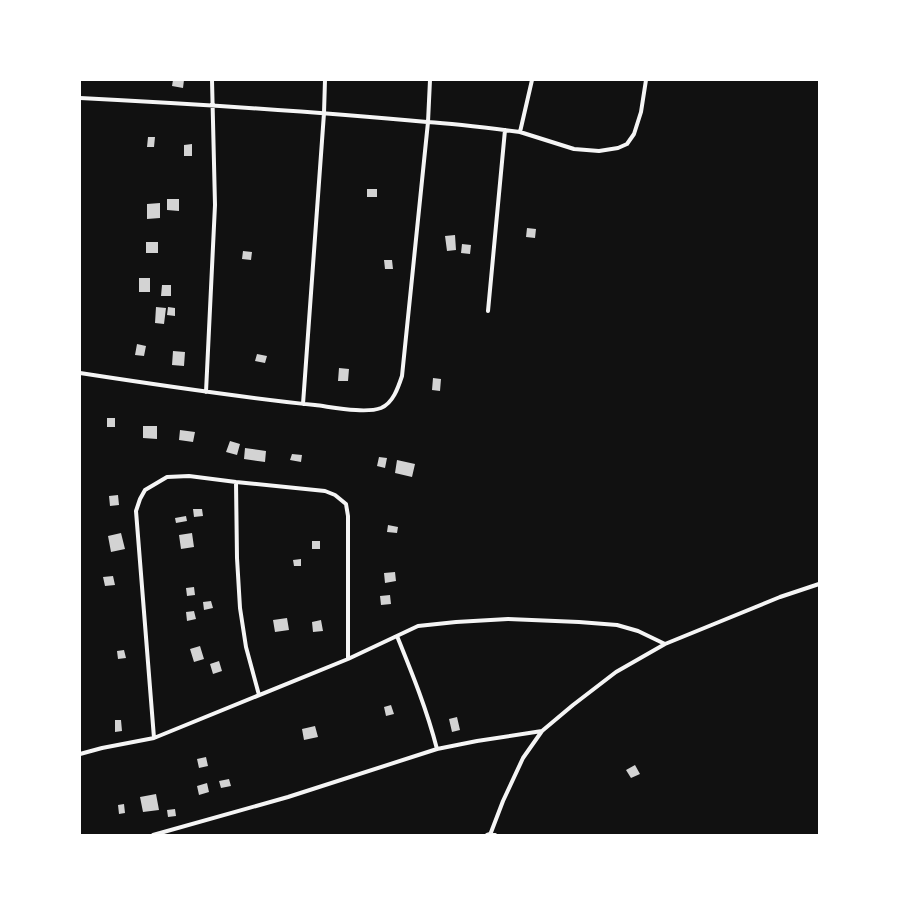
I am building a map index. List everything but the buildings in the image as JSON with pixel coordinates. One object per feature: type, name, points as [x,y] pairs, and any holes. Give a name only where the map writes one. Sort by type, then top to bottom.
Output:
[{"type":"street","points":[[206,392],[215,205],[212,80]]},
{"type":"street","points":[[303,404],[324,113],[325,80]]},
{"type":"street","points":[[80,373],[206,392],[303,404],[366,411],[382,408],[391,400],[397,391],[402,376],[428,122],[430,80]]},
{"type":"street","points":[[520,132],[532,80]]},
{"type":"street","points":[[80,98],[213,105],[428,122],[520,132],[574,150],[599,151],[618,148],[627,144],[634,134],[641,112],[646,80]]},
{"type":"street","points":[[488,311],[506,130]]},
{"type":"street","points":[[154,738],[136,511],[145,490],[167,477],[188,476],[325,491],[335,495],[346,504],[348,516],[348,659]]},
{"type":"street","points":[[236,482],[237,558],[240,608],[246,646],[259,695]]},
{"type":"street","points":[[490,835],[503,801],[523,758],[542,731],[616,672],[665,644],[780,596],[819,584]]},
{"type":"street","points":[[80,754],[102,748],[154,738],[348,659],[418,626],[508,619],[579,622],[617,625],[638,631],[665,644]]},
{"type":"street","points":[[397,636],[431,724],[437,748]]},
{"type":"street","points":[[153,835],[288,797],[437,748],[477,740],[542,731]]}]
